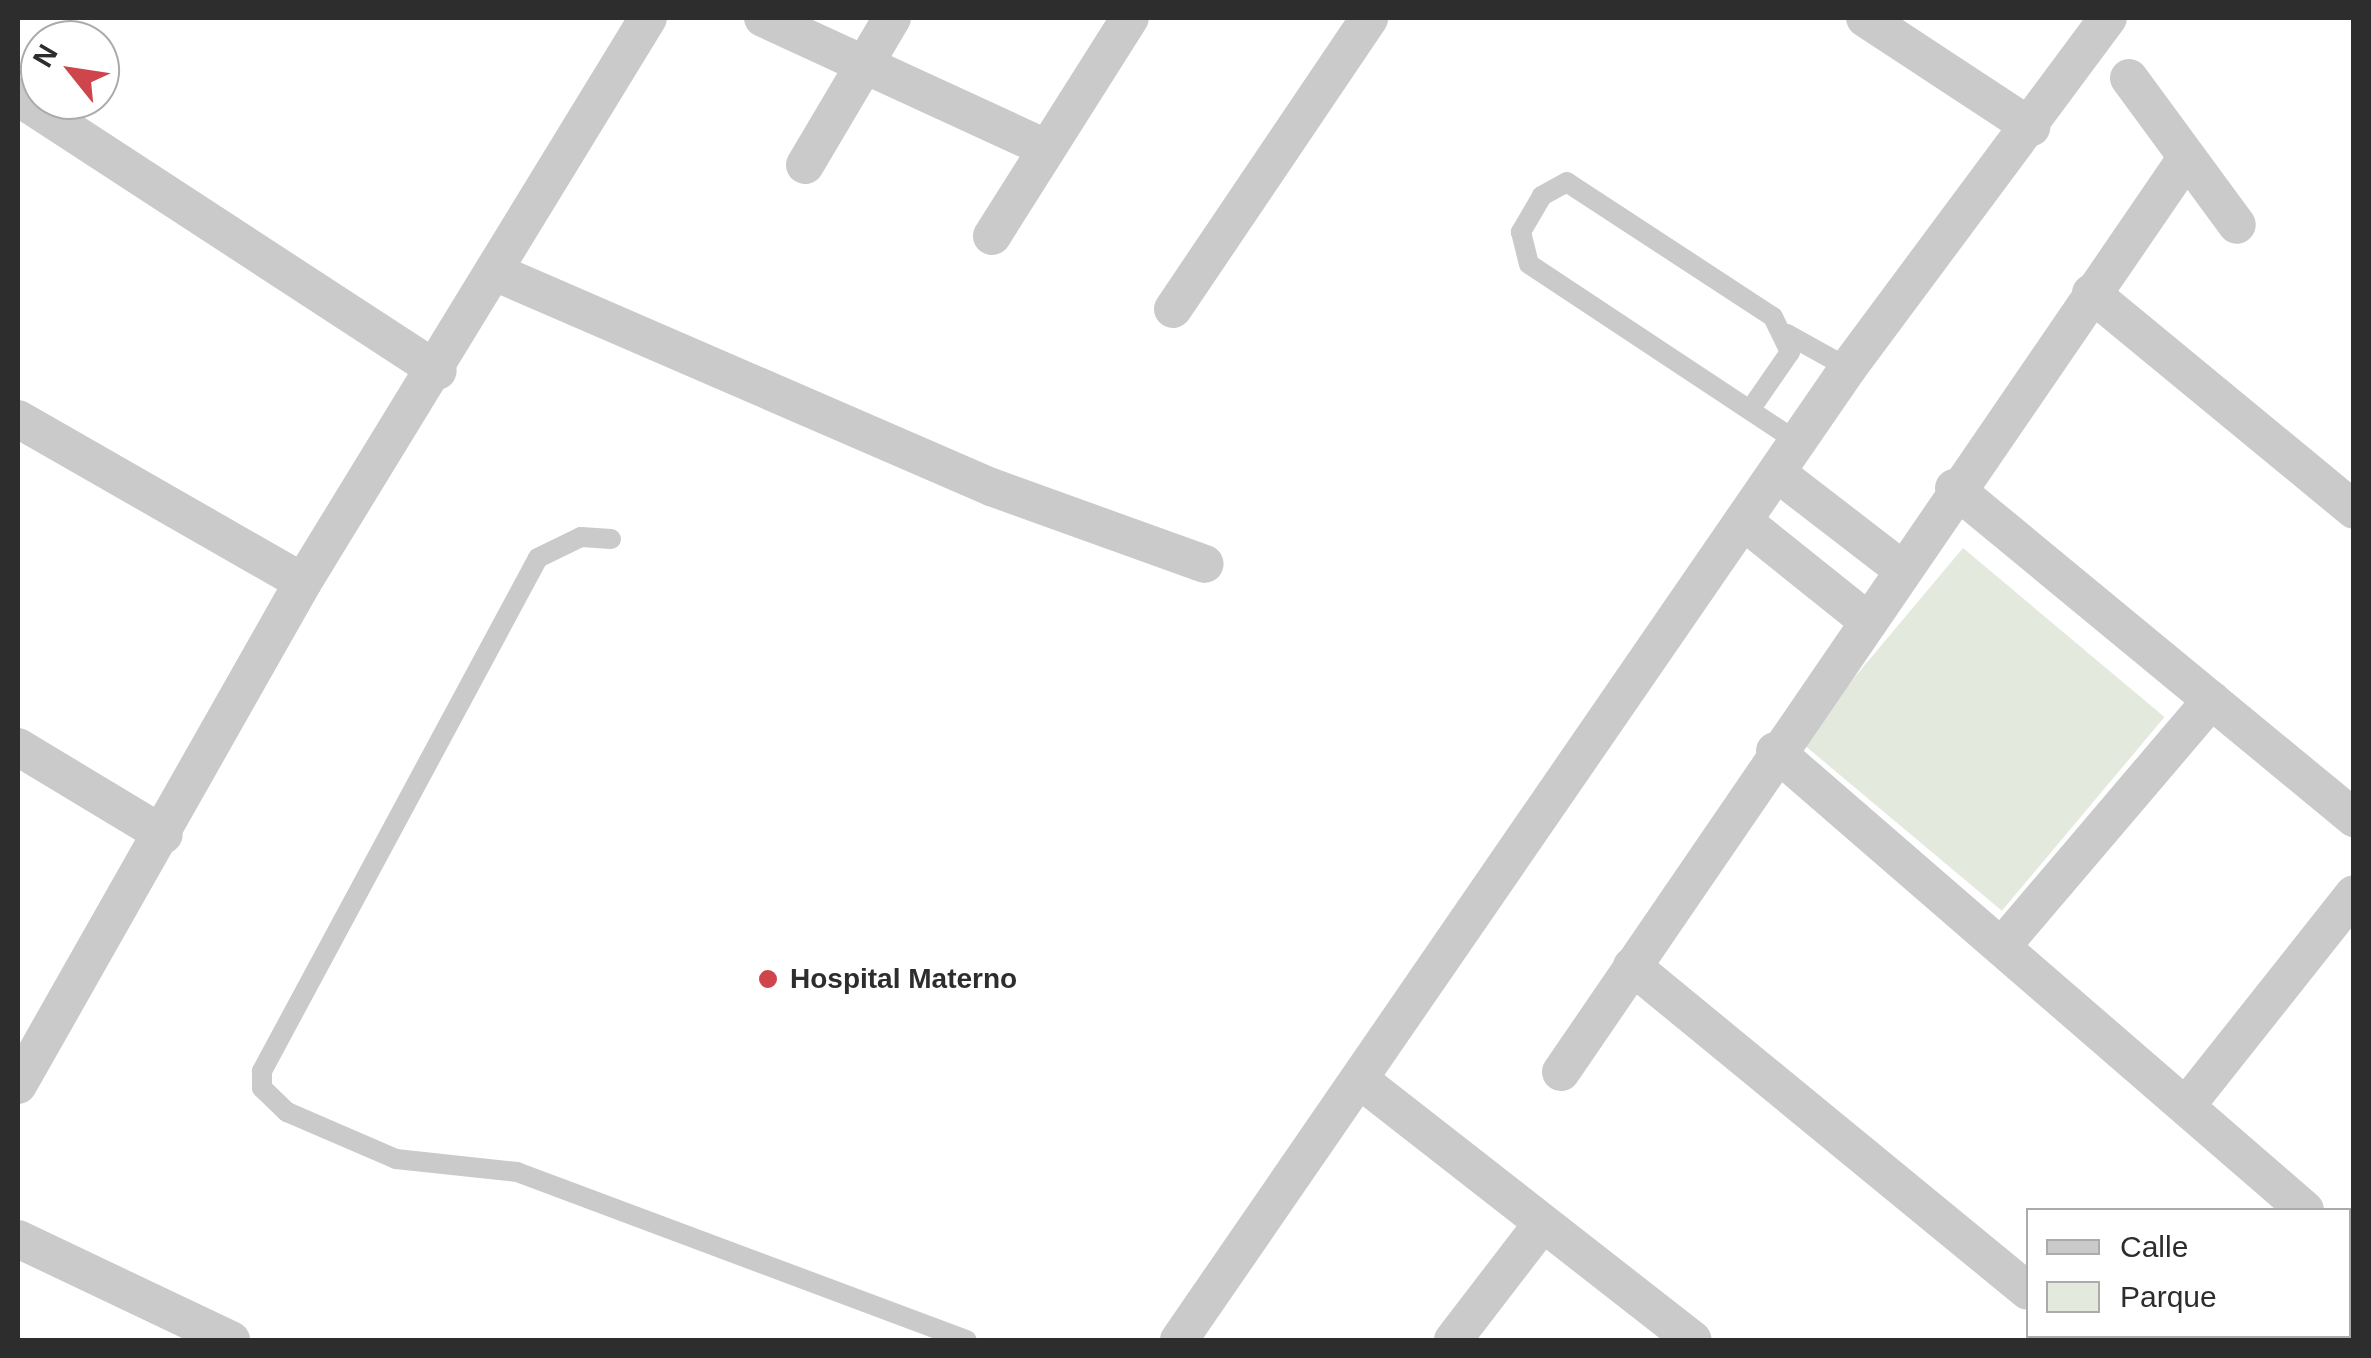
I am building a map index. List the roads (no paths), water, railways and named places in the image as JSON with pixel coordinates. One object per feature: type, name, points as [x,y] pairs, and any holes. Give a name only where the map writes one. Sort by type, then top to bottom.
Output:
[{"type":"street","points":[[18,1085],[164,835],[303,582],[438,371],[648,18]]},
{"type":"street","points":[[762,18],[859,67],[1046,148]]},
{"type":"street","points":[[806,165],[859,67],[892,18]]},
{"type":"street","points":[[992,236],[1130,18]]},
{"type":"street","points":[[1174,309],[1369,18]]},
{"type":"street","points":[[1865,18],[2031,128]]},
{"type":"street","points":[[1180,1340],[1848,368],[2031,128],[2108,18]]},
{"type":"street","points":[[2128,78],[2237,226]]},
{"type":"street","points":[[18,97],[438,371]]},
{"type":"street","points":[[1561,1072],[1864,618],[2185,160]]},
{"type":"street","points":[[497,273],[991,487],[1205,564]]},
{"type":"street","points":[[2091,293],[2354,510]]},
{"type":"street","points":[[18,420],[303,582]]},
{"type":"street","points":[[1788,458],[1899,567]]},
{"type":"street","points":[[1954,488],[2354,818]]},
{"type":"street","points":[[1744,521],[1864,618]]},
{"type":"street","points":[[2002,946],[2210,700]]},
{"type":"street","points":[[18,747],[164,835]]},
{"type":"street","points":[[1775,751],[2303,1208]]},
{"type":"street","points":[[2186,1106],[2354,894]]},
{"type":"street","points":[[1632,966],[2026,1289]]},
{"type":"street","points":[[1360,1080],[1693,1340]]},
{"type":"street","points":[[1453,1340],[1542,1224]]},
{"type":"street","points":[[18,1239],[231,1340]]},
{"type":"lane","points":[[1788,458],[1750,410],[1529,264],[1521,232],[1542,196],[1566,182],[1787,334],[1848,368]]},
{"type":"lane","points":[[1750,410],[1780,373],[1787,334]]},
{"type":"lane","points":[[611,539],[581,538],[538,558],[262,1071],[262,1088],[287,1112],[396,1158],[517,1172],[967,1340]]},
{"type":"place","name":"Hospital Materno","points":[[768,979]]}]
